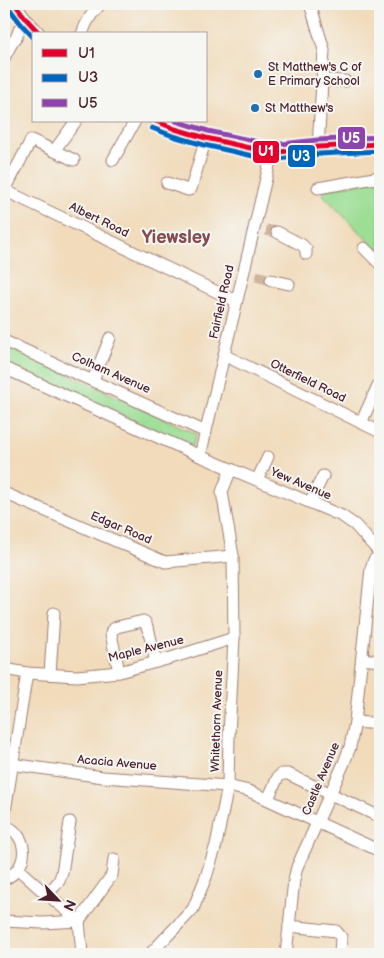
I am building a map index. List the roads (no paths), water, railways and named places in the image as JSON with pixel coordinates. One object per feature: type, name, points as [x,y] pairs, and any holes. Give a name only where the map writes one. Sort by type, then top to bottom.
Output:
[{"type":"street","points":[[4,34],[8,48],[27,35],[31,24],[15,4]]},
{"type":"street","points":[[83,32],[86,23],[101,4]]},
{"type":"street","points":[[310,4],[324,50],[318,147]]},
{"type":"street","points":[[322,80],[345,81]]},
{"type":"street","points":[[54,151],[75,122]]},
{"type":"street","points":[[113,160],[135,122]]},
{"type":"street","points":[[158,122],[206,138],[272,153],[318,147],[380,144]]},
{"type":"street","points":[[167,183],[188,190],[191,189],[206,138]]},
{"type":"street","points":[[4,190],[31,140],[74,160]]},
{"type":"street","name":"Fairfield Road","points":[[200,456],[272,153]]},
{"type":"street","points":[[318,188],[380,177]]},
{"type":"street","name":"Albert Road","points":[[4,190],[236,301]]},
{"type":"street","points":[[254,227],[272,231],[302,245],[306,250],[306,254]]},
{"type":"street","points":[[364,248],[380,264]]},
{"type":"street","points":[[243,273],[256,276]]},
{"type":"street","points":[[271,280],[289,284]]},
{"type":"street","points":[[94,380],[110,338]]},
{"type":"street","name":"Colham Avenue","points":[[4,341],[206,432]]},
{"type":"street","name":"Otterfield Road","points":[[224,355],[380,432]]},
{"type":"street","points":[[4,368],[200,456]]},
{"type":"street","points":[[361,423],[380,382]]},
{"type":"street","name":"Yew Avenue","points":[[200,456],[342,516],[355,525],[380,554]]},
{"type":"street","points":[[257,480],[268,457]]},
{"type":"street","name":"Whitethorn Avenue","points":[[150,954],[193,909],[216,845],[228,786],[234,638],[232,556],[222,492],[231,469]]},
{"type":"street","points":[[310,502],[323,476]]},
{"type":"street","name":"Edgar Road","points":[[4,493],[165,562],[232,556]]},
{"type":"street","name":"Castle Avenue","points":[[286,954],[297,867],[350,747],[355,722],[371,568],[374,560],[380,554]]},
{"type":"street","points":[[50,674],[54,613]]},
{"type":"street","points":[[119,672],[111,634],[112,630],[117,627],[145,622],[156,662]]},
{"type":"street","name":"Maple Avenue","points":[[4,669],[28,673],[77,676],[119,672],[234,638]]},
{"type":"street","points":[[362,659],[380,661]]},
{"type":"street","points":[[4,818],[8,763],[28,673]]},
{"type":"street","points":[[355,722],[380,724]]},
{"type":"street","name":"Acacia Avenue","points":[[8,763],[103,777],[228,786],[249,791],[268,799],[380,851]]},
{"type":"street","points":[[268,799],[278,777],[282,774],[288,774],[380,816]]},
{"type":"street","points":[[51,898],[62,873],[70,822]]},
{"type":"street","points":[[4,825],[18,835],[22,843],[23,856],[18,869],[4,879]]},
{"type":"street","points":[[82,954],[79,921],[112,875],[114,859]]},
{"type":"street","points":[[18,869],[79,921]]},
{"type":"street","points":[[4,920],[43,923],[79,921]]},
{"type":"street","points":[[289,926],[336,932],[341,937],[340,954]]},
{"type":"tunnel","points":[[266,230],[277,232]]},
{"type":"tunnel","points":[[256,276],[271,280]]},
{"type":"place","name":"St Matthew's C of E Primary School","points":[[258,74]]},
{"type":"place","name":"St Matthew's","points":[[255,108]]},
{"type":"district","name":"Yiewsley","points":[[176,237]]}]
